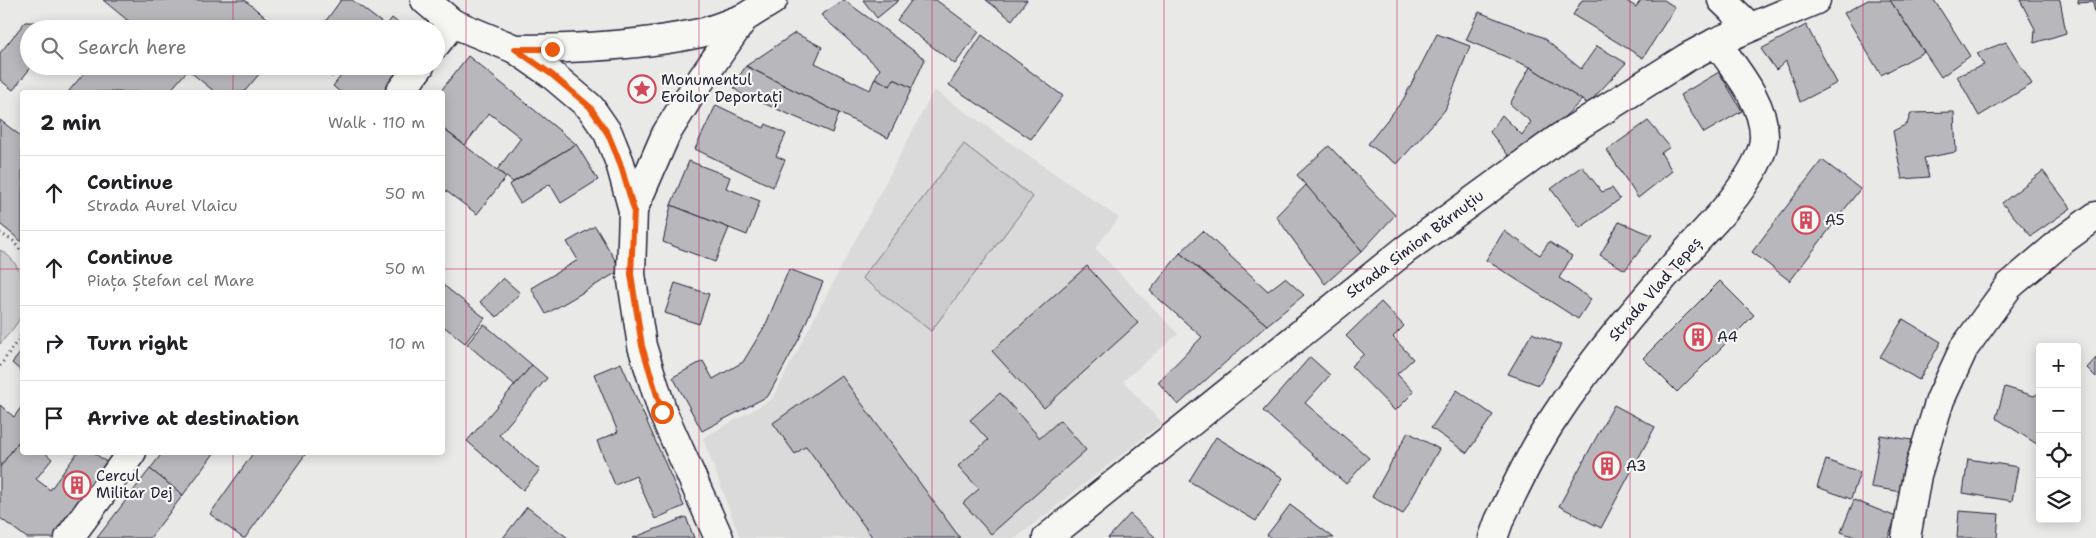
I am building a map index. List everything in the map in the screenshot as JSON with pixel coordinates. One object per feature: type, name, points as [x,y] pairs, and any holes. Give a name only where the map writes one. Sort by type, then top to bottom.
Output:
[{"type":"street","points":[[425,0],[452,23],[515,49],[551,74],[590,107],[608,134],[620,163],[634,210],[631,274],[642,346],[662,412],[719,538]]},
{"type":"street","points":[[515,49],[585,48],[701,33],[744,18],[773,0]]},
{"type":"street","points":[[1722,0],[1750,27]]},
{"type":"street","name":"Strada Simion Bărnuțiu","points":[[1047,538],[1405,250],[1559,138],[1686,58],[1716,42],[1816,0]]},
{"type":"street","points":[[634,210],[666,134],[689,97],[744,18]]},
{"type":"street","points":[[445,32],[452,23]]},
{"type":"street","name":"Strada Vlad Țepeș","points":[[1493,538],[1549,426],[1597,356],[1733,201],[1753,169],[1764,140],[1763,119],[1737,71],[1716,42]]},
{"type":"street","points":[[402,90],[413,75]]},
{"type":"street","points":[[1906,538],[1916,475],[1940,400],[1964,348],[2009,286],[2063,240],[2096,216]]},
{"type":"street","points":[[69,538],[130,455]]},
{"type":"path","points":[[0,233],[20,250]]},
{"type":"path","points":[[0,366],[20,337]]},
{"type":"shaded area","points":[[934,90],[1119,218],[1095,248],[1178,334],[1123,381],[1162,423],[1016,538],[740,538],[703,438],[772,399]]},
{"type":"shaded area","points":[[964,144],[1033,197],[931,331],[862,278]]},
{"type":"shaded area","points":[[0,250],[13,261],[20,273],[20,318],[0,344]]},
{"type":"building","points":[[103,0],[245,0],[268,20],[127,20]]},
{"type":"building","points":[[341,0],[352,0],[378,20],[327,20]]},
{"type":"building","points":[[844,0],[925,59],[912,88],[894,79],[890,86],[875,78],[880,69],[821,15]]},
{"type":"building","points":[[863,0],[899,0],[877,18]]},
{"type":"building","points":[[912,0],[936,0],[979,32],[955,64],[897,20]]},
{"type":"building","points":[[986,0],[1027,0],[1012,20]]},
{"type":"building","points":[[1582,0],[1625,0],[1636,7],[1641,0],[1664,0],[1675,7],[1643,58],[1573,15]]},
{"type":"building","points":[[1868,0],[1890,0],[1924,52],[1881,75],[1844,13]]},
{"type":"building","points":[[1890,0],[1934,0],[1970,56],[1941,77]]},
{"type":"building","points":[[2020,0],[2060,0],[2066,33],[2034,43],[2035,29]]},
{"type":"building","points":[[2078,0],[2096,0],[2096,19],[2093,2],[2078,3]]},
{"type":"building","points":[[1479,12],[1542,37],[1581,69],[1597,46],[1626,63],[1588,104],[1530,67],[1466,40]]},
{"type":"building","points":[[1806,25],[1837,83],[1800,102],[1786,61],[1776,70],[1761,49]]},
{"type":"building","points":[[20,28],[20,75],[25,75],[13,90],[0,80],[0,53]]},
{"type":"building","points":[[795,33],[822,47],[815,63],[870,90],[875,78],[890,86],[894,79],[912,88],[888,138],[746,66]]},
{"type":"building","points":[[1437,34],[1470,46],[1445,110],[1397,164],[1368,144],[1403,100]]},
{"type":"building","points":[[982,35],[1063,96],[1031,139],[949,85]]},
{"type":"building","points":[[2006,42],[2032,84],[1979,116],[1957,76],[1984,65],[1977,53]]},
{"type":"building","points":[[468,56],[576,144],[513,182],[497,170],[521,138],[489,113],[465,145],[445,130],[445,90],[442,90]]},
{"type":"building","points":[[746,66],[839,113],[832,133],[740,93],[735,89],[734,84]]},
{"type":"building","points":[[1530,67],[1582,100],[1515,164],[1490,132],[1502,115],[1522,135],[1531,122],[1510,104]]},
{"type":"building","points":[[1719,72],[1742,111],[1704,133],[1680,95]]},
{"type":"building","points":[[82,75],[184,75],[171,90],[70,90]]},
{"type":"building","points":[[194,75],[258,75],[246,90],[213,90]]},
{"type":"building","points":[[342,75],[396,75],[385,90],[338,90],[333,86]]},
{"type":"building","points":[[716,105],[764,128],[766,124],[786,134],[776,156],[785,160],[773,187],[695,149]]},
{"type":"building","points":[[1954,112],[1956,152],[1924,158],[1929,177],[1902,179],[1893,131],[1907,124],[1911,113]]},
{"type":"building","points":[[0,120],[20,135],[20,240],[0,224]]},
{"type":"building","points":[[1648,121],[1670,147],[1661,153],[1672,171],[1638,198],[1607,150]]},
{"type":"building","points":[[445,130],[506,177],[477,214],[445,190]]},
{"type":"building","points":[[576,144],[598,180],[561,203],[550,184],[520,203],[509,185]]},
{"type":"building","points":[[1329,146],[1395,215],[1362,251],[1297,175]]},
{"type":"building","name":"A5","points":[[1822,160],[1860,189],[1790,281],[1752,252]]},
{"type":"building","points":[[689,161],[730,177],[726,188],[760,201],[747,235],[671,205]]},
{"type":"building","points":[[1582,166],[1602,192],[1612,188],[1620,199],[1580,228],[1551,189]]},
{"type":"building","points":[[2043,171],[2071,208],[2031,236],[2002,203]]},
{"type":"building","points":[[1306,185],[1362,251],[1325,284],[1276,216]]},
{"type":"building","points":[[671,205],[729,228],[715,262],[663,242]]},
{"type":"building","points":[[1619,222],[1652,235],[1625,270],[1600,255]]},
{"type":"building","points":[[595,226],[621,270],[546,314],[531,288],[578,260],[567,242]]},
{"type":"building","points":[[1203,231],[1268,291],[1285,278],[1304,295],[1267,325],[1180,253]]},
{"type":"building","points":[[1504,231],[1540,255],[1549,242],[1572,256],[1559,278],[1591,299],[1578,319],[1486,260]]},
{"type":"building","points":[[1180,253],[1267,325],[1178,405],[1158,382],[1202,337],[1150,291]]},
{"type":"building","points":[[1087,266],[1138,323],[1044,408],[992,351]]},
{"type":"building","points":[[789,269],[823,282],[799,339],[768,396],[702,431],[673,377],[703,361],[713,379],[743,362],[766,324]]},
{"type":"building","points":[[503,278],[520,293],[497,317],[480,302]]},
{"type":"building","name":"A4","points":[[1720,281],[1754,315],[1677,392],[1643,358]]},
{"type":"building","points":[[675,283],[709,294],[699,324],[665,313]]},
{"type":"building","points":[[445,286],[485,318],[465,343],[445,327]]},
{"type":"building","points":[[1381,302],[1404,326],[1393,337],[1413,359],[1397,374],[1414,392],[1395,411],[1351,366],[1364,354],[1346,336]]},
{"type":"building","points":[[1903,319],[1941,342],[1919,380],[1880,357]]},
{"type":"building","points":[[484,324],[532,365],[515,385],[467,344]]},
{"type":"building","points":[[1532,333],[1561,345],[1539,385],[1508,374]]},
{"type":"building","points":[[20,353],[20,370],[12,363]]},
{"type":"building","points":[[1310,357],[1330,375],[1305,403],[1369,458],[1346,484],[1263,411]]},
{"type":"building","points":[[2096,358],[2096,377],[2087,368]]},
{"type":"building","points":[[621,363],[684,506],[655,519],[636,476],[615,485],[597,441],[618,432],[594,374]]},
{"type":"building","points":[[532,365],[547,378],[499,435],[540,470],[523,490],[467,441]]},
{"type":"building","points":[[841,375],[960,538],[873,538],[806,446],[795,454],[773,423]]},
{"type":"building","points":[[2005,387],[2034,396],[2036,395],[2036,443],[1996,418]]},
{"type":"building","points":[[1457,390],[1493,415],[1467,453],[1431,428]]},
{"type":"building","points":[[1000,393],[1040,438],[1060,420],[1086,450],[991,534],[963,503],[979,489],[958,466],[988,440],[970,420]]},
{"type":"building","points":[[0,405],[14,417],[20,409],[20,440],[0,467]]},
{"type":"building","name":"A3","points":[[1614,405],[1655,427],[1601,528],[1559,506]]},
{"type":"building","points":[[1408,432],[1439,449],[1403,514],[1372,497]]},
{"type":"building","points":[[1880,435],[1912,440],[1902,492],[1871,487]]},
{"type":"building","points":[[1216,437],[1283,478],[1256,521],[1189,481]]},
{"type":"building","name":"Cercul Militar Dej","points":[[20,440],[20,455],[47,455],[52,459],[36,479],[50,490],[76,455],[97,455],[113,467],[59,538],[27,538],[0,518],[0,467]]},
{"type":"building","points":[[161,455],[213,455],[183,495],[150,469]]},
{"type":"building","points":[[252,455],[305,455],[245,538],[210,514]]},
{"type":"building","points":[[1968,459],[2018,467],[2012,501],[1963,493]]},
{"type":"building","points":[[1826,460],[1860,472],[1851,499],[1817,487]]},
{"type":"building","points":[[150,469],[183,495],[150,538],[97,538]]},
{"type":"building","points":[[1854,500],[1896,517],[1888,538],[1858,538],[1841,532]]},
{"type":"building","points":[[1290,505],[1334,538],[1271,538],[1267,535]]},
{"type":"building","points":[[527,507],[568,538],[503,538]]},
{"type":"building","points":[[1959,511],[1999,514],[1997,538],[1957,538]]},
{"type":"building","points":[[1130,514],[1156,538],[1108,538]]},
{"type":"building","points":[[686,517],[694,538],[633,538]]},
{"type":"place","name":"Monumentul Eroilor Deportați","points":[[642,89]]},
{"type":"place","name":"A5","points":[[1806,220]]},
{"type":"place","name":"A4","points":[[1698,337]]},
{"type":"place","name":"A3","points":[[1607,466]]},
{"type":"place","name":"Cercul Militar Dej","points":[[77,485]]},
{"type":"route","points":[[552,49],[515,49],[551,74],[590,107],[608,134],[620,163],[634,210],[631,274],[642,346],[662,412]]}]
